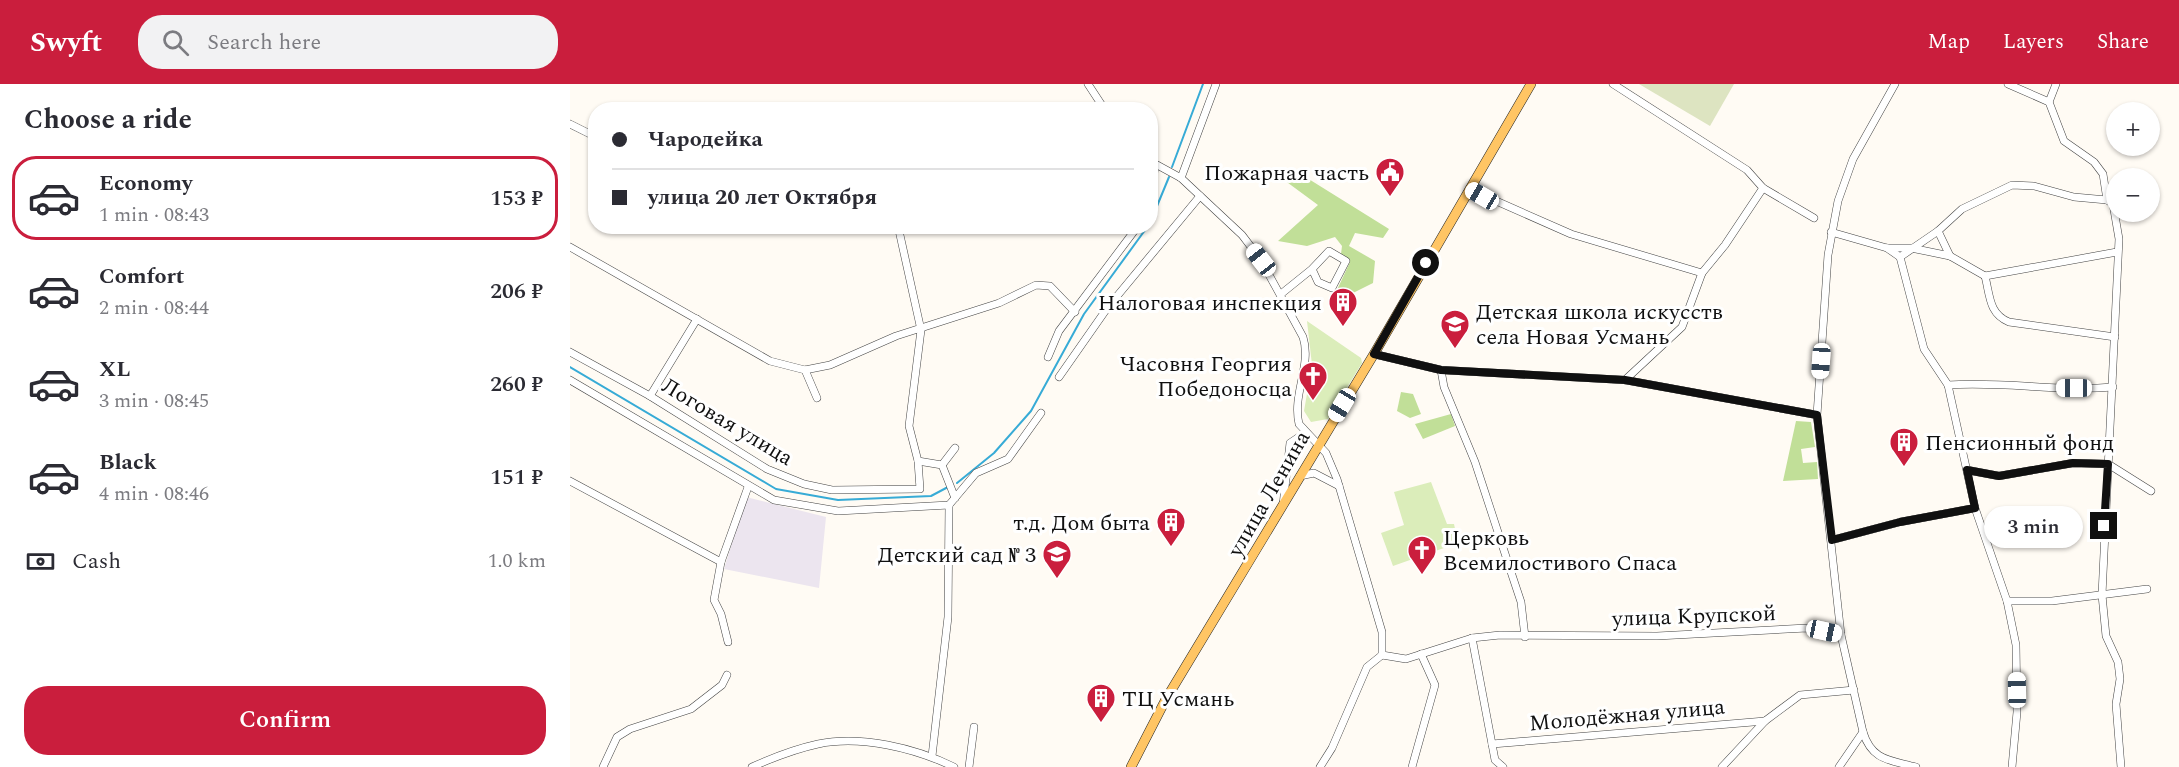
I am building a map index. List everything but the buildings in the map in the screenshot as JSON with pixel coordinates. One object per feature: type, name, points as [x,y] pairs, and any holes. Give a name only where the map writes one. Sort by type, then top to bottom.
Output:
[{"type":"main road","name":"улица Ленина","points":[[1131,767],[1166,699],[1374,354],[1531,84]]},
{"type":"street","points":[[1088,84],[1100,102]]},
{"type":"street","points":[[1181,178],[1216,84]]},
{"type":"street","points":[[1613,84],[1747,171],[1764,188],[1814,218]]},
{"type":"street","points":[[1895,84],[1853,159],[1838,201],[1831,232],[1817,415],[1841,635],[1863,732],[1867,746],[1879,757],[1917,767]]},
{"type":"street","points":[[2008,84],[2049,102]]},
{"type":"street","points":[[2056,84],[2049,102],[2064,141],[2094,162],[2103,174],[2106,190]]},
{"type":"street","points":[[570,124],[588,133]]},
{"type":"street","points":[[1158,166],[1181,178],[1242,235],[1261,260],[1281,294],[1307,349],[1298,394],[1297,415],[1305,434],[1319,444],[1339,486],[1382,632],[1382,655],[1367,667],[1332,748],[1320,767]]},
{"type":"street","points":[[1900,257],[1938,231],[1962,209],[2012,185],[2034,186],[2074,197],[2106,200]]},
{"type":"street","points":[[1625,380],[1682,327],[1702,273],[1725,245],[1764,188]]},
{"type":"street","points":[[1469,189],[1571,234],[1702,273]]},
{"type":"street","points":[[1059,377],[1108,307],[1200,196]]},
{"type":"street","points":[[2116,222],[2119,239],[2102,595],[2106,636],[2118,662],[2120,679],[2116,704],[2121,767]]},
{"type":"street","points":[[1938,231],[1950,256]]},
{"type":"street","points":[[1831,232],[1887,248],[1911,248],[1950,256],[1985,276],[2117,252]]},
{"type":"street","name":"Логовая улица","points":[[570,352],[650,396],[767,469],[804,484],[832,490],[920,489],[918,461],[909,426],[921,330],[900,234]]},
{"type":"street","points":[[1048,357],[1059,331],[1132,234]]},
{"type":"street","points":[[570,247],[770,361],[805,370],[830,365],[897,336],[999,303],[1036,285],[1050,286],[1075,312]]},
{"type":"street","points":[[1887,248],[1900,257],[1924,349],[1948,385],[1975,508],[2007,601],[2016,645],[2017,712],[2012,767]]},
{"type":"street","points":[[1281,294],[1312,269],[1329,251],[1346,261],[1332,288],[1318,282],[1312,269]]},
{"type":"street","points":[[1985,276],[1992,309],[1999,318],[2009,322],[2115,337]]},
{"type":"street","points":[[650,396],[697,319]]},
{"type":"street","points":[[1374,354],[1441,370],[1625,380],[1817,415]]},
{"type":"street","points":[[805,370],[817,398]]},
{"type":"street","points":[[1441,370],[1444,387],[1475,462],[1516,586],[1525,637]]},
{"type":"street","points":[[570,380],[748,487],[774,500],[838,511],[949,505]]},
{"type":"street","points":[[1948,385],[1990,383],[2057,388],[2113,387]]},
{"type":"street","points":[[932,756],[949,600],[949,505],[976,473],[1008,459],[1041,413]]},
{"type":"street","points":[[1283,506],[1290,443],[1305,434]]},
{"type":"street","points":[[942,465],[955,448]]},
{"type":"street","points":[[918,461],[942,465]]},
{"type":"street","points":[[1967,470],[1999,476],[2073,463],[2108,464],[2151,491]]},
{"type":"street","points":[[942,465],[955,498]]},
{"type":"street","points":[[1300,476],[1314,473],[1339,486]]},
{"type":"street","points":[[570,481],[721,562]]},
{"type":"street","points":[[728,642],[722,614],[714,600],[721,562],[748,487]]},
{"type":"street","points":[[1832,540],[1900,522],[1975,508]]},
{"type":"street","points":[[2007,601],[2052,601],[2147,589]]},
{"type":"street","name":"улица Крупской","points":[[1382,655],[1406,658],[1472,638],[1500,635],[1525,637],[1657,636],[1807,628],[1841,635]]},
{"type":"street","points":[[1472,638],[1495,760],[1503,767]]},
{"type":"street","points":[[1412,767],[1435,685],[1421,654]]},
{"type":"street","points":[[603,767],[616,737],[630,729],[691,709],[722,686],[727,675]]},
{"type":"street","name":"Молодёжная улица","points":[[1722,767],[1765,721],[1800,695],[1854,690]]},
{"type":"street","name":"Молодёжная улица","points":[[1492,744],[1765,721]]},
{"type":"street","points":[[969,767],[974,727]]},
{"type":"street","points":[[1839,767],[1863,732]]},
{"type":"street","points":[[752,767],[818,744],[846,742],[891,747],[932,756],[954,767]]},
{"type":"shaded area","points":[[746,497],[826,517],[819,588],[724,569]]},
{"type":"green space","points":[[1639,84],[1734,84],[1710,126]]},
{"type":"green space","points":[[1291,168],[1389,229],[1383,238],[1355,233],[1349,246],[1375,261],[1373,283],[1347,296],[1339,311],[1330,305],[1350,262],[1341,254],[1342,246],[1335,237],[1307,246],[1278,241],[1318,205],[1280,177]]},
{"type":"green space","points":[[1307,321],[1361,358],[1362,363],[1328,419],[1311,422],[1304,411],[1312,365]]},
{"type":"green space","points":[[1401,392],[1413,394],[1421,414],[1410,418],[1397,411]]},
{"type":"green space","points":[[1451,414],[1455,426],[1423,439],[1415,424]]},
{"type":"green space","points":[[1796,421],[1811,422],[1815,447],[1801,449],[1803,463],[1817,462],[1818,479],[1783,481]]},
{"type":"green space","points":[[1431,482],[1447,524],[1454,524],[1458,543],[1393,566],[1381,533],[1404,525],[1394,492]]},
{"type":"waterway","points":[[1172,167],[1203,84]]},
{"type":"waterway","points":[[1158,204],[1169,177]]},
{"type":"waterway","points":[[957,483],[994,453],[1031,411],[1084,314],[1142,234]]},
{"type":"waterway","points":[[570,367],[776,489],[838,500],[931,496],[948,487]]},
{"type":"place","name":"Пожарная часть","points":[[1390,198]]},
{"type":"place","name":"Налоговая инспекция","points":[[1343,328]]},
{"type":"place","name":"Детская школа искусств села Новая Усмань","points":[[1455,350]]},
{"type":"place","name":"Часовня Георгия Победоносца","points":[[1313,402]]},
{"type":"place","name":"Пенсионный фонд","points":[[1904,468]]},
{"type":"place","name":"т.д. Дом быта","points":[[1171,548]]},
{"type":"place","name":"Церковь Всемилостивого Спаса","points":[[1422,576]]},
{"type":"place","name":"Детский сад № 3","points":[[1057,580]]},
{"type":"place","name":"ТЦ Усмань","points":[[1101,724]]},
{"type":"route","points":[[1426,263],[1374,354],[1402,363],[1441,370],[1625,380],[1817,415],[1832,540],[1900,522],[1975,508],[1967,470],[1999,476],[2073,463],[2108,464],[2104,526]]}]
